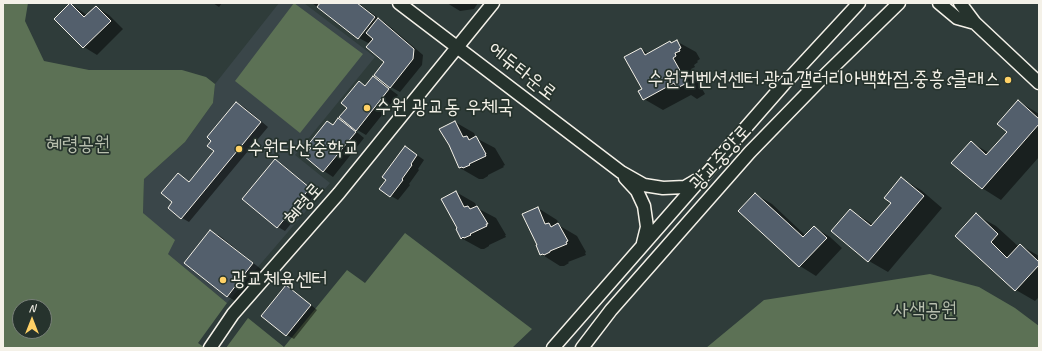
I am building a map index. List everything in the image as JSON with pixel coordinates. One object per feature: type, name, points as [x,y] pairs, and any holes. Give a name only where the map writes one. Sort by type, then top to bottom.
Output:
[{"type":"main road","name":"에듀타운로","points":[[399,3],[620,172]]},
{"type":"main road","name":"혜령로","points":[[210,348],[233,314],[339,193],[492,3]]},
{"type":"main road","name":"광교중앙로","points":[[553,348],[784,84],[859,3]]},
{"type":"main road","name":"광교중앙로","points":[[582,348],[611,310],[750,152],[824,76],[899,3]]},
{"type":"main road","points":[[940,3],[957,18],[975,23]]},
{"type":"main road","points":[[960,3],[975,23],[1039,83]]},
{"type":"main road","points":[[620,172],[644,185],[664,188],[685,187],[702,178]]},
{"type":"main road","points":[[620,172],[637,191],[644,206],[647,227],[643,246]]},
{"type":"shaded area","name":"수원다산중학교","points":[[279,3],[304,3],[375,57],[295,155],[330,183],[227,303],[168,254],[143,213],[144,179],[185,142],[213,103],[215,84]]},
{"type":"green space","name":"혜령공원","points":[[3,3],[28,3],[25,21],[44,61],[89,70],[182,70],[206,77],[215,84],[213,103],[185,142],[144,179],[143,213],[175,240],[168,254],[227,303],[198,343],[205,348],[3,348]]},
{"type":"green space","points":[[294,3],[363,54],[300,133],[235,81]]},
{"type":"green space","points":[[405,233],[532,329],[512,348],[226,348],[248,318],[284,347],[347,270],[365,283]]},
{"type":"green space","name":"사색공원","points":[[930,274],[979,287],[1015,308],[1039,326],[1039,348],[706,348],[764,300]]},
{"type":"building","points":[[70,3],[84,17],[96,6],[111,21],[83,48],[54,19]]},
{"type":"building","points":[[320,3],[357,3],[375,17],[358,39],[317,7]]},
{"type":"building","points":[[378,18],[414,49],[413,59],[390,88],[374,75],[384,62],[366,47],[373,39],[366,33]]},
{"type":"building","points":[[677,40],[681,48],[679,49],[680,51],[675,53],[676,56],[673,58],[687,83],[677,88],[674,83],[643,100],[638,91],[642,89],[624,57],[641,48],[645,55],[670,41],[671,43]]},
{"type":"building","points":[[373,76],[389,89],[356,131],[339,117],[347,108],[341,103],[359,81],[365,86]]},
{"type":"building","points":[[1018,100],[1039,119],[1039,124],[982,189],[951,163],[971,141],[986,155],[1007,132],[997,124]]},
{"type":"building","points":[[236,102],[261,122],[181,219],[168,208],[172,202],[161,193],[178,173],[189,182],[214,151],[207,146],[211,141],[207,137]]},
{"type":"building","points":[[338,118],[356,132],[323,172],[304,156],[311,148],[307,146],[327,121],[333,125]]},
{"type":"building","points":[[455,121],[463,137],[467,136],[469,140],[476,136],[486,154],[486,156],[463,168],[459,168],[449,145],[439,129]]},
{"type":"building","points":[[405,146],[417,155],[402,179],[403,180],[390,197],[379,189],[386,180],[382,177]]},
{"type":"building","points":[[275,159],[310,188],[277,228],[242,199]]},
{"type":"building","points":[[901,177],[924,196],[868,262],[831,231],[850,209],[871,226],[891,203],[884,198]]},
{"type":"building","points":[[456,191],[464,207],[468,206],[470,209],[477,206],[488,224],[486,224],[487,226],[470,234],[471,235],[461,239],[456,229],[457,228],[441,199]]},
{"type":"building","points":[[755,193],[803,237],[814,226],[827,238],[799,267],[738,211]]},
{"type":"building","points":[[538,207],[545,224],[549,223],[551,227],[558,223],[568,241],[566,242],[567,244],[544,255],[540,255],[537,245],[522,214]]},
{"type":"building","points":[[976,213],[998,234],[991,242],[1007,258],[1020,244],[1039,262],[1039,265],[1015,291],[955,236]]},
{"type":"building","name":"광교체육센터","points":[[210,230],[253,263],[227,297],[184,263]]},
{"type":"building","points":[[286,285],[311,305],[286,336],[261,316]]},
{"type":"place","name":"수원컨벤션센터.광교갤러리아백화점.중흥s클래스","points":[[1008,80]]},
{"type":"place","name":"수원 광교동 우체국","points":[[367,108]]},
{"type":"place","name":"수원다산중학교","points":[[239,149]]},
{"type":"place","name":"광교체육센터","points":[[223,280]]}]
